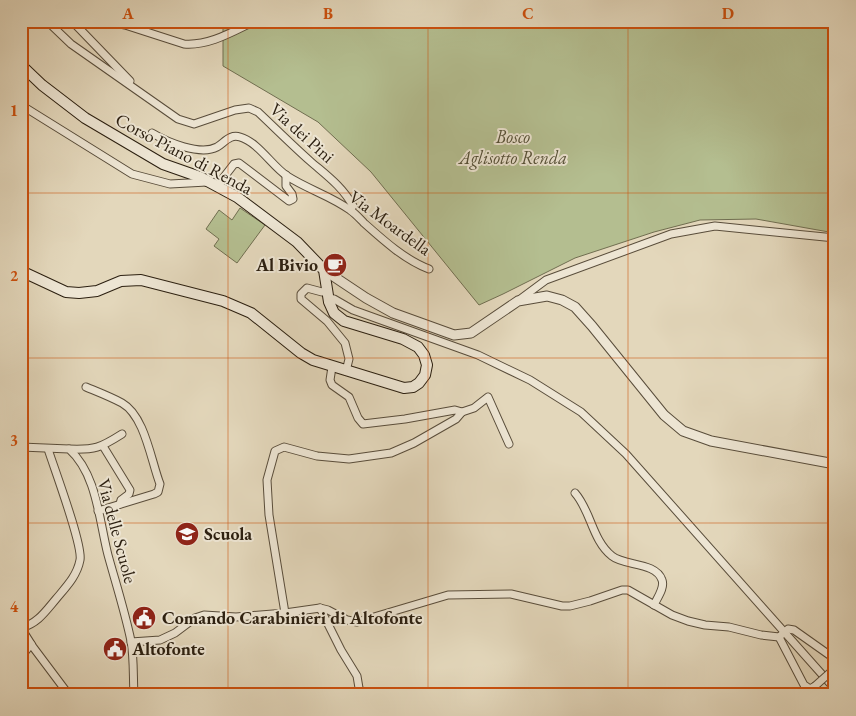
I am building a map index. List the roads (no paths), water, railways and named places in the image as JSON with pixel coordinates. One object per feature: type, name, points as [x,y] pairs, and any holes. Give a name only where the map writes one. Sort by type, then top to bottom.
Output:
[{"type":"main road","name":"Corso Piano di Renda","points":[[21,65],[42,85],[85,118],[163,164],[214,184],[237,197],[297,242],[324,270]]},
{"type":"main road","points":[[21,272],[66,292],[96,291],[121,281],[141,280],[223,301],[251,313],[301,353],[313,360],[404,388],[413,387],[419,383],[425,375],[427,365],[424,355],[418,346],[403,339],[344,321],[334,313],[329,302],[324,270]]},
{"type":"street","name":"Via dei Pini","points":[[47,21],[71,44],[178,119],[194,124],[235,110],[249,108],[258,112],[337,184],[348,196],[353,206],[350,210]]},
{"type":"street","name":"Via dei Pini","points":[[72,21],[131,82],[136,90]]},
{"type":"street","points":[[106,21],[126,25],[192,45],[212,41],[255,21]]},
{"type":"street","points":[[21,105],[132,174],[170,184],[214,184],[234,164],[239,163],[290,201],[293,199],[286,186],[286,175]]},
{"type":"street","name":"Via Moardella","points":[[152,132],[177,145],[205,149],[216,147],[224,140],[240,137],[248,141],[286,175],[350,210],[399,252],[417,265],[429,269]]},
{"type":"street","points":[[324,270],[366,298],[393,313],[454,336],[466,335],[477,330],[546,280],[671,234],[715,226],[775,234],[835,238]]},
{"type":"street","points":[[322,292],[307,288],[301,294],[301,299],[327,321],[345,343],[349,360],[346,371]]},
{"type":"street","points":[[518,301],[547,296],[562,300],[575,307],[664,416],[683,431],[711,441],[835,464]]},
{"type":"street","points":[[334,300],[353,310],[478,355],[530,380],[581,412],[626,454],[782,634],[835,689]]},
{"type":"street","points":[[332,367],[330,380],[332,385],[349,398],[358,418],[363,424],[455,410],[462,412]]},
{"type":"street","points":[[86,387],[123,404],[132,412],[145,437],[160,484],[159,490],[156,493],[98,511]]},
{"type":"street","points":[[285,613],[269,515],[268,480],[275,452],[284,447],[317,456],[349,459],[392,453],[456,419],[462,412],[474,408],[488,397],[509,444]]},
{"type":"street","points":[[21,447],[92,450],[103,446],[122,434]]},
{"type":"street","points":[[103,446],[130,490],[130,494],[121,500],[120,504]]},
{"type":"street","points":[[48,449],[75,533],[80,557],[77,571],[72,579],[38,620],[21,628],[69,695]]},
{"type":"street","name":"Via delle Scuole","points":[[69,449],[79,458],[88,478],[98,511],[131,642],[134,695]]},
{"type":"street","points":[[575,493],[607,551],[623,562],[641,564],[656,572],[662,578],[663,586],[654,605]]},
{"type":"street","points":[[131,642],[160,640],[175,633],[195,618],[204,614],[236,616],[285,613],[320,608],[347,620],[357,622],[448,595],[511,594],[552,604],[570,606],[622,590],[628,590],[688,621],[705,625],[729,626],[761,635],[782,634],[788,628],[794,630],[835,659]]},
{"type":"street","points":[[320,608],[341,650],[357,676],[363,695]]},
{"type":"street","points":[[782,634],[804,685],[810,688],[815,686],[834,670]]},
{"type":"street","points":[[21,657],[32,644]]},
{"type":"place","name":"Al Bivio","points":[[335,265]]},
{"type":"place","name":"Scuola","points":[[187,534]]},
{"type":"place","name":"Comando Carabinieri di Altofonte","points":[[144,618]]},
{"type":"place","name":"Altofonte","points":[[115,649]]},
{"type":"park label","name":"Bosco Aglisotto Renda","points":[[513,147]]}]
